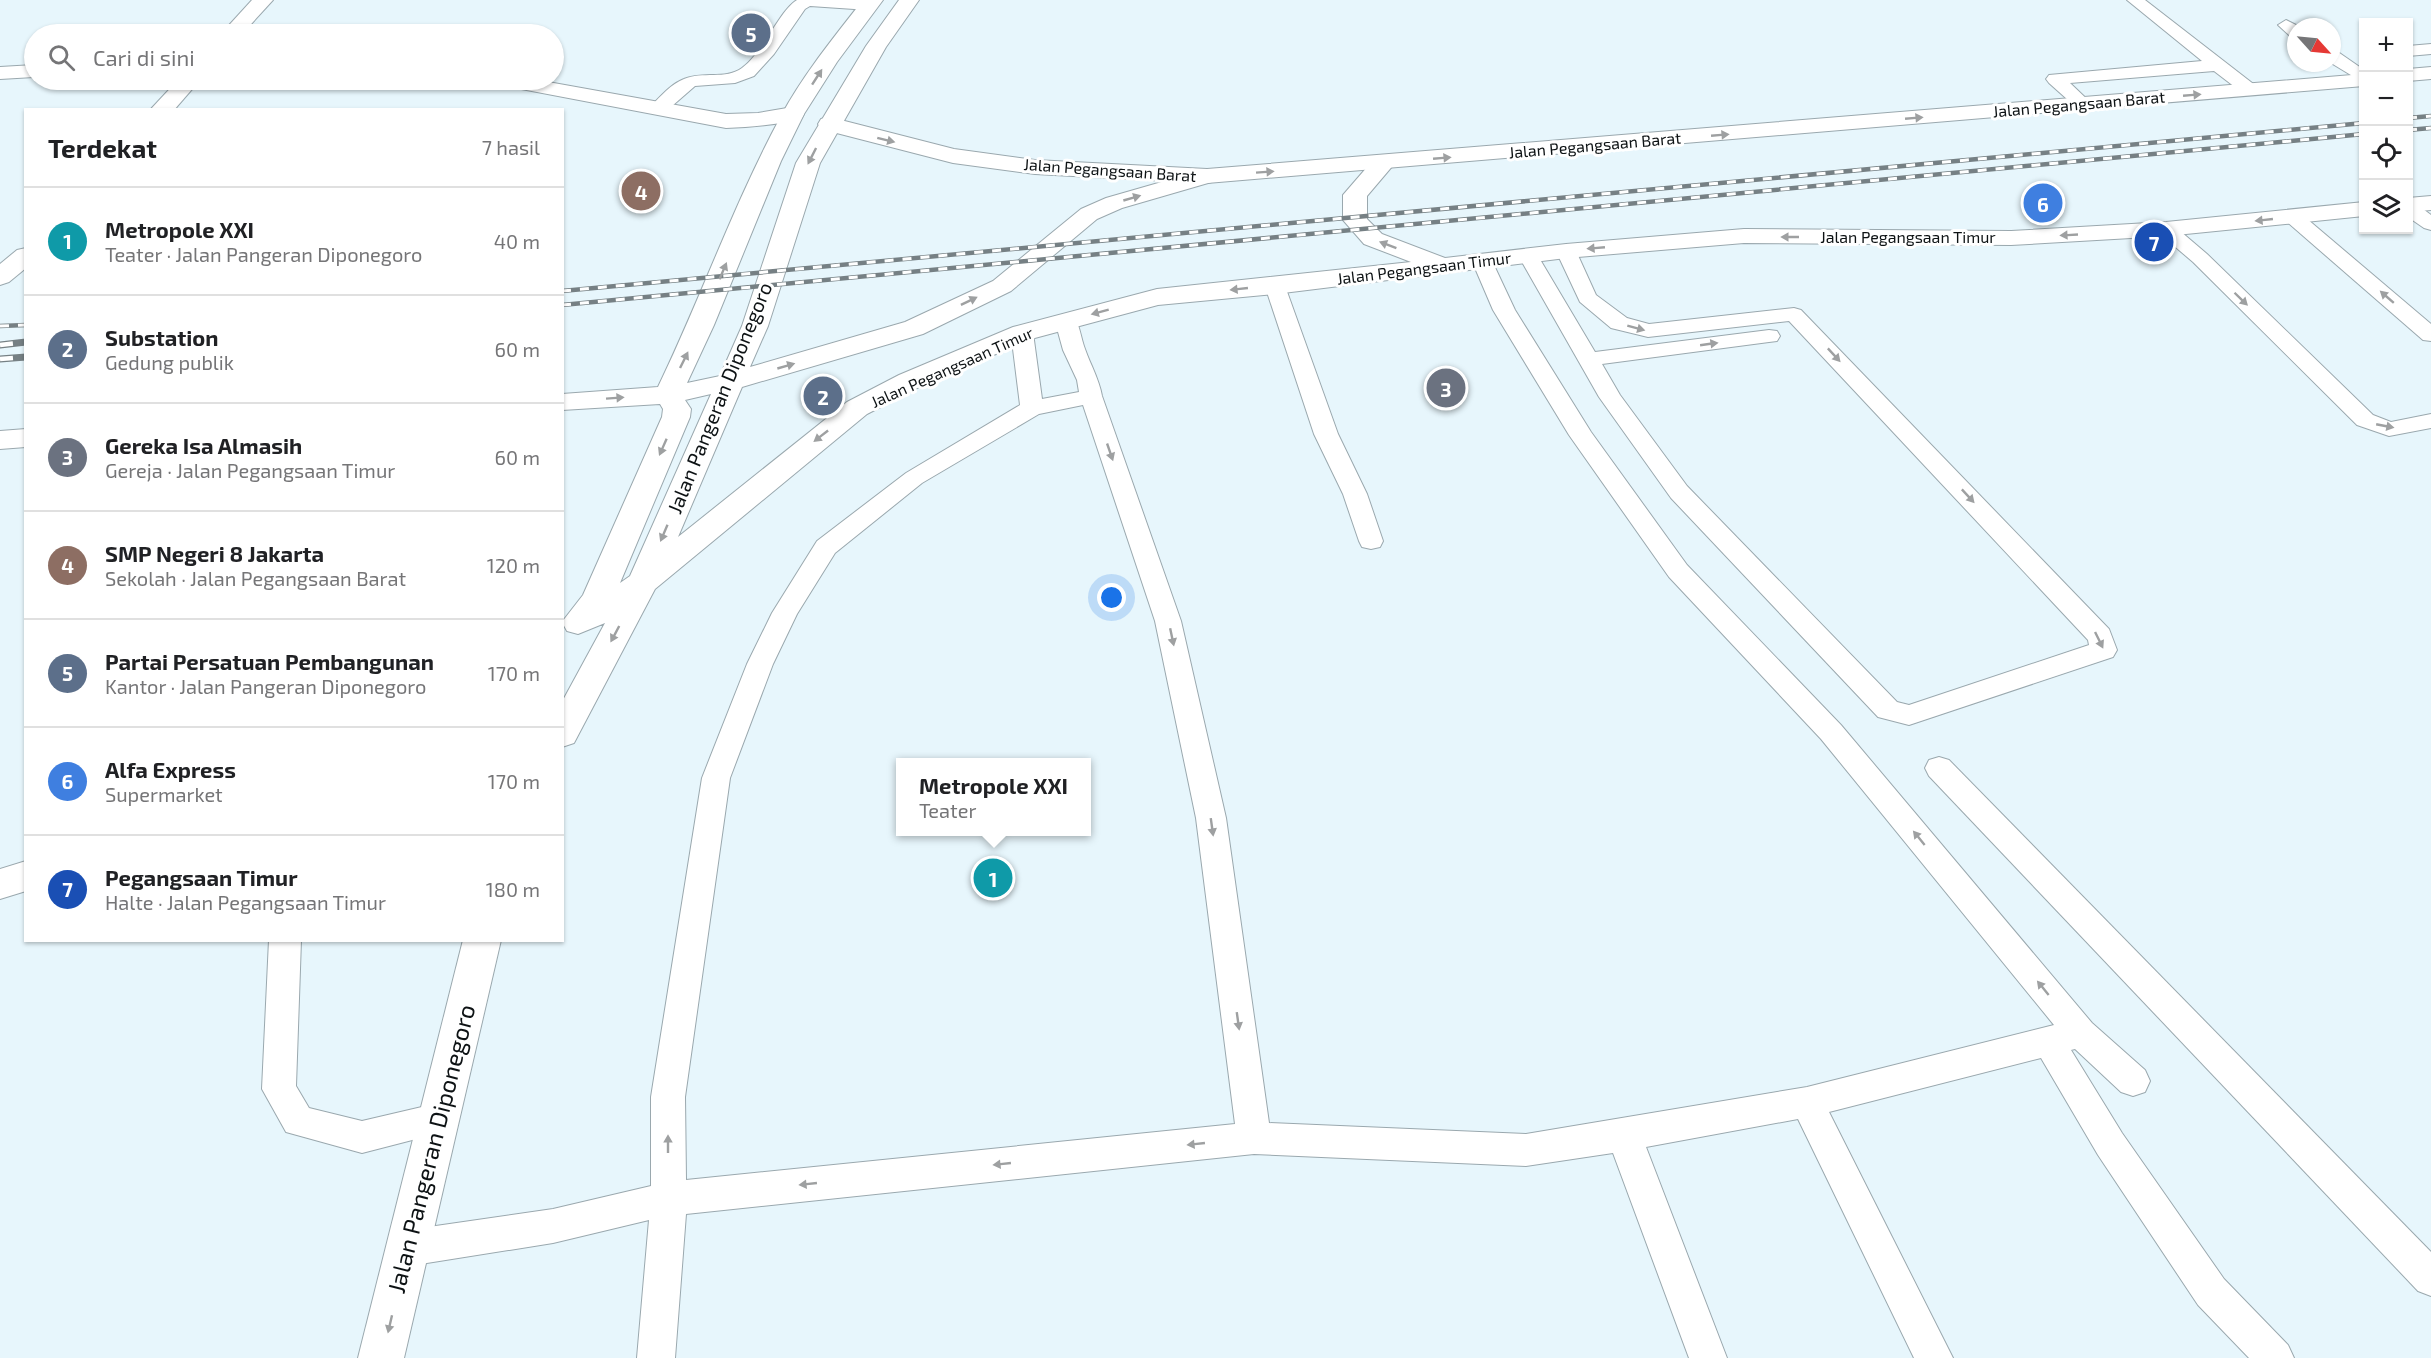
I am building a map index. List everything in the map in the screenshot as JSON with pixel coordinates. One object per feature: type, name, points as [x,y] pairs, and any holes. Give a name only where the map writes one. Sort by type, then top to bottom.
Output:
[{"type":"main road","points":[[241,24],[263,0]]},
{"type":"main road","name":"Jalan Pangeran Diponegoro","points":[[564,730],[643,582],[755,326],[808,163],[876,46],[909,0]]},
{"type":"main road","points":[[668,395],[701,325],[766,170],[793,114],[828,60],[871,2]]},
{"type":"main road","points":[[0,73],[24,72]]},
{"type":"main road","points":[[2413,75],[2431,73]]},
{"type":"main road","name":"Jalan Pegangsaan Barat","points":[[829,124],[953,156],[1035,167],[1207,176],[2359,79]]},
{"type":"main road","points":[[163,108],[180,90]]},
{"type":"main road","points":[[558,90],[726,121],[758,120],[793,114]]},
{"type":"main road","points":[[1383,163],[1355,195],[1355,220],[1373,239],[1443,266]]},
{"type":"main road","points":[[564,402],[668,395],[730,382],[914,328],[1002,286],[1089,214],[1114,203],[1207,176]]},
{"type":"main road","points":[[2413,205],[2431,203]]},
{"type":"main road","name":"Jalan Pegangsaan Timur","points":[[570,630],[643,582],[857,408],[909,381],[1022,333],[1157,297],[1275,286],[1566,251],[1744,236],[2011,238],[2166,229],[2359,210]]},
{"type":"main road","points":[[0,276],[17,257]]},
{"type":"main road","name":"Jalan Pangeran Diponegoro","points":[[570,630],[597,599],[676,417],[677,409],[668,395]]},
{"type":"main road","points":[[0,440],[24,438]]},
{"type":"main road","points":[[0,884],[24,877]]},
{"type":"main road","name":"Jalan Pangeran Diponegoro","points":[[381,1358],[482,942]]},
{"type":"lane","points":[[2135,0],[2250,90]]},
{"type":"lane","points":[[658,109],[693,81],[712,81],[747,74],[799,6],[807,1],[871,2]]},
{"type":"lane","points":[[2413,51],[2431,49]]},
{"type":"lane","points":[[2341,57],[2359,56]]},
{"type":"lane","points":[[2341,62],[2359,75]]},
{"type":"lane","points":[[2083,104],[2055,79],[2218,65]]},
{"type":"lane","points":[[2413,209],[2431,224]]},
{"type":"lane","points":[[2293,217],[2431,335]]},
{"type":"lane","points":[[2166,229],[2200,258],[2365,420],[2389,429],[2431,421]]},
{"type":"lane","points":[[1528,255],[1610,397],[1679,492],[1888,710],[1909,715],[2104,650],[2100,636],[1794,314],[1648,331],[1619,323],[1587,298],[1566,251]]},
{"type":"lane","points":[[1482,261],[1504,310],[1581,435],[1678,571],[1841,729],[2064,1038],[2110,1144],[2211,1292],[2275,1358]]},
{"type":"lane","points":[[1275,286],[1326,434],[1354,494],[1371,541]]},
{"type":"lane","points":[[1066,321],[1074,350],[1089,380],[1091,396],[1168,621],[1211,818],[1254,1138]]},
{"type":"lane","points":[[1588,359],[1810,330]]},
{"type":"lane","points":[[1022,333],[1032,408]]},
{"type":"lane","points":[[656,1358],[669,1199],[668,1097],[716,778],[760,664],[785,613],[826,547],[914,478],[1032,408],[1091,396]]},
{"type":"lane","points":[[1939,768],[2431,1278]]},
{"type":"lane","points":[[285,942],[279,1089],[298,1121],[362,1137],[439,1119]]},
{"type":"lane","points":[[408,1248],[553,1226],[669,1199],[1254,1138],[1526,1150],[1807,1102],[2064,1038],[2133,1081]]},
{"type":"lane","points":[[1807,1102],[1934,1358]]},
{"type":"lane","points":[[1624,1135],[1708,1358]]},
{"type":"railway","points":[[2413,118],[2431,116]]},
{"type":"railway","points":[[564,291],[2359,123]]},
{"type":"railway","points":[[2413,130],[2431,128]]},
{"type":"railway","points":[[564,305],[2359,134]]},
{"type":"railway","points":[[0,326],[24,325]]},
{"type":"railway","points":[[0,345],[24,342]]},
{"type":"railway","points":[[0,359],[24,357]]},
{"type":"place","name":"Partai Persatuan Pembangunan","points":[[751,33]]},
{"type":"place","name":"SMP Negeri 8 Jakarta","points":[[641,191]]},
{"type":"place","name":"Alfa Express","points":[[2043,203]]},
{"type":"place","name":"Pegangsaan Timur","points":[[2154,242]]},
{"type":"place","name":"Gereka Isa Almasih","points":[[1446,388]]},
{"type":"place","name":"Substation","points":[[823,396]]},
{"type":"place","name":"Metropole XXI","points":[[993,878]]}]
